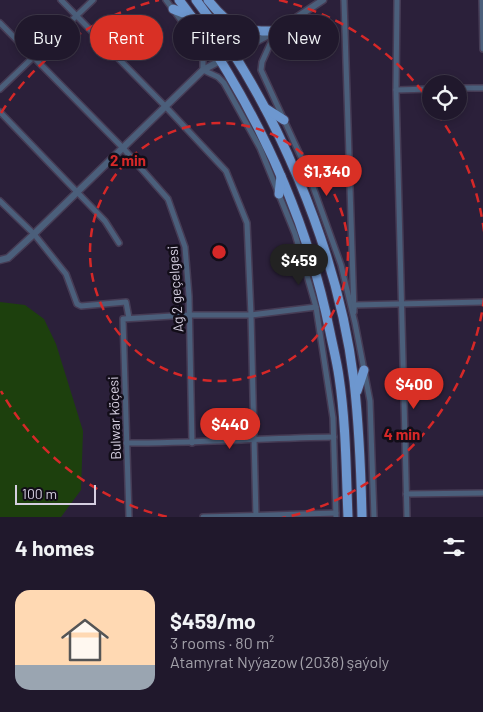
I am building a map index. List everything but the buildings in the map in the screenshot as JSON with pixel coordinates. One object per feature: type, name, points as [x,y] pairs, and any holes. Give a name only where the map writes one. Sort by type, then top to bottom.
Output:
[{"type":"main road","points":[[180,0],[191,15]]},
{"type":"main road","points":[[196,0],[207,15]]},
{"type":"main road","points":[[201,0],[204,10]]},
{"type":"main road","points":[[208,0],[219,14],[234,25],[251,31],[269,31]]},
{"type":"main road","points":[[173,8],[190,15]]},
{"type":"main road","points":[[238,60],[289,158],[322,243],[341,314],[354,380],[359,431],[362,517]]},
{"type":"main road","points":[[221,61],[255,118],[281,173],[309,246],[324,303],[339,374],[345,431],[348,517]]},
{"type":"main road","points":[[264,107],[284,120]]},
{"type":"main road","points":[[279,194],[281,173]]},
{"type":"main road","points":[[355,396],[364,370]]},
{"type":"street","points":[[60,0],[76,15]]},
{"type":"street","points":[[78,15],[93,0]]},
{"type":"street","points":[[166,0],[199,45],[203,57],[203,70]]},
{"type":"street","points":[[300,15],[323,0]]},
{"type":"street","points":[[344,0],[354,321]]},
{"type":"street","points":[[397,0],[396,90],[407,517]]},
{"type":"street","points":[[482,0],[483,49]]},
{"type":"street","points":[[80,19],[226,172],[247,224],[256,517]]},
{"type":"street","name":"Ag 2 geçelgesi","points":[[0,23],[15,39]]},
{"type":"street","points":[[269,46],[262,62],[262,70],[307,170],[338,256],[354,321],[370,410],[374,517]]},
{"type":"street","points":[[0,89],[31,60]]},
{"type":"street","name":"Ag 2 geçelgesi","points":[[35,60],[123,148],[168,199],[185,247],[189,315],[192,443]]},
{"type":"street","points":[[0,260],[8,258],[34,234],[203,70],[221,61]]},
{"type":"street","points":[[203,70],[218,76],[224,83],[260,148],[295,234],[316,307],[333,418],[336,515],[203,517]]},
{"type":"street","points":[[467,88],[483,88]]},
{"type":"street","points":[[396,90],[422,89]]},
{"type":"street","points":[[0,112],[105,221],[119,244]]},
{"type":"street","points":[[0,201],[34,234],[66,274],[74,300],[81,306],[126,302],[129,318],[189,315],[251,315],[316,307]]},
{"type":"street","points":[[354,304],[483,302]]},
{"type":"street","name":"Bulwar köçesi","points":[[129,318],[123,319],[129,517]]},
{"type":"street","points":[[126,443],[192,443],[334,437]]},
{"type":"street","points":[[406,494],[483,493]]},
{"type":"green space","points":[[0,302],[25,305],[44,319],[56,344],[83,431],[81,490],[61,517],[0,517]]}]
